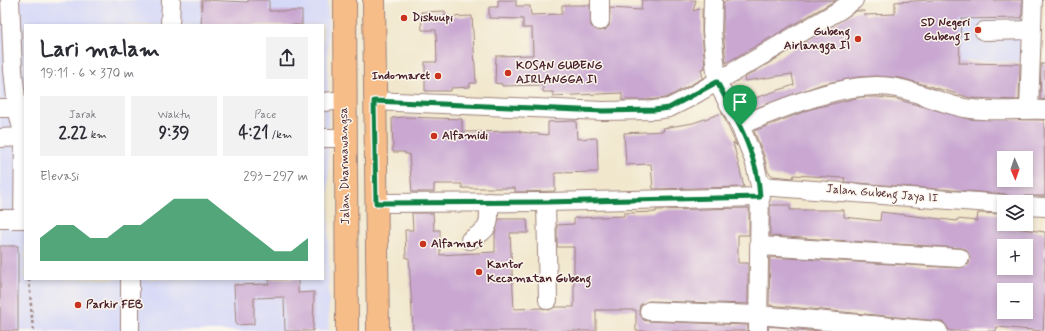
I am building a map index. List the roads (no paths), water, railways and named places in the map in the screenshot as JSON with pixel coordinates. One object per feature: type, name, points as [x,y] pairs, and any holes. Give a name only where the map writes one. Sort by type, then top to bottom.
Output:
[{"type":"main road","name":"Jalan Dharmawangsa","points":[[345,0],[348,331]]},
{"type":"main road","points":[[374,0],[374,101],[378,331]]},
{"type":"main road","points":[[347,272],[377,272]]},
{"type":"street","points":[[0,219],[24,219],[24,137],[14,108],[5,24],[10,0]]},
{"type":"street","points":[[170,24],[171,0]]},
{"type":"street","points":[[600,0],[600,21]]},
{"type":"street","points":[[713,0],[714,61],[717,82],[740,126],[754,160],[760,191],[758,323]]},
{"type":"street","points":[[374,101],[603,111],[654,110],[669,108],[717,82],[840,10],[854,0]]},
{"type":"street","points":[[740,126],[803,101],[851,89],[876,86],[909,90],[961,108],[1037,110],[1031,30],[1037,6]]},
{"type":"street","points":[[984,31],[1031,30]]},
{"type":"street","points":[[324,102],[345,100]]},
{"type":"street","points":[[0,138],[24,137]]},
{"type":"street","points":[[324,138],[346,138]]},
{"type":"street","name":"Jalan Gubeng Jaya II","points":[[376,203],[546,202],[760,191],[997,204]]},
{"type":"street","points":[[470,240],[485,232],[489,226],[489,202]]},
{"type":"street","points":[[546,202],[548,300]]},
{"type":"street","points":[[1033,207],[1045,208]]},
{"type":"street","points":[[760,246],[960,258]]},
{"type":"street","points":[[130,280],[130,331]]},
{"type":"street","points":[[649,311],[758,323],[938,331]]},
{"type":"place","name":"Diskuupi","points":[[404,18]]},
{"type":"place","name":"SD Negeri Gubeng I","points":[[978,30]]},
{"type":"place","name":"Gubeng Airlangga II","points":[[858,39]]},
{"type":"place","name":"KOSAN GUBENG AIRLANGGA II","points":[[508,73]]},
{"type":"place","name":"Indomaret","points":[[438,76]]},
{"type":"place","name":"Alfamidi","points":[[434,136]]},
{"type":"place","name":"Alfamart","points":[[423,244]]},
{"type":"place","name":"Kantor Kecamatan Gubeng","points":[[479,272]]},
{"type":"place","name":"Parkir FEB","points":[[78,305]]}]
